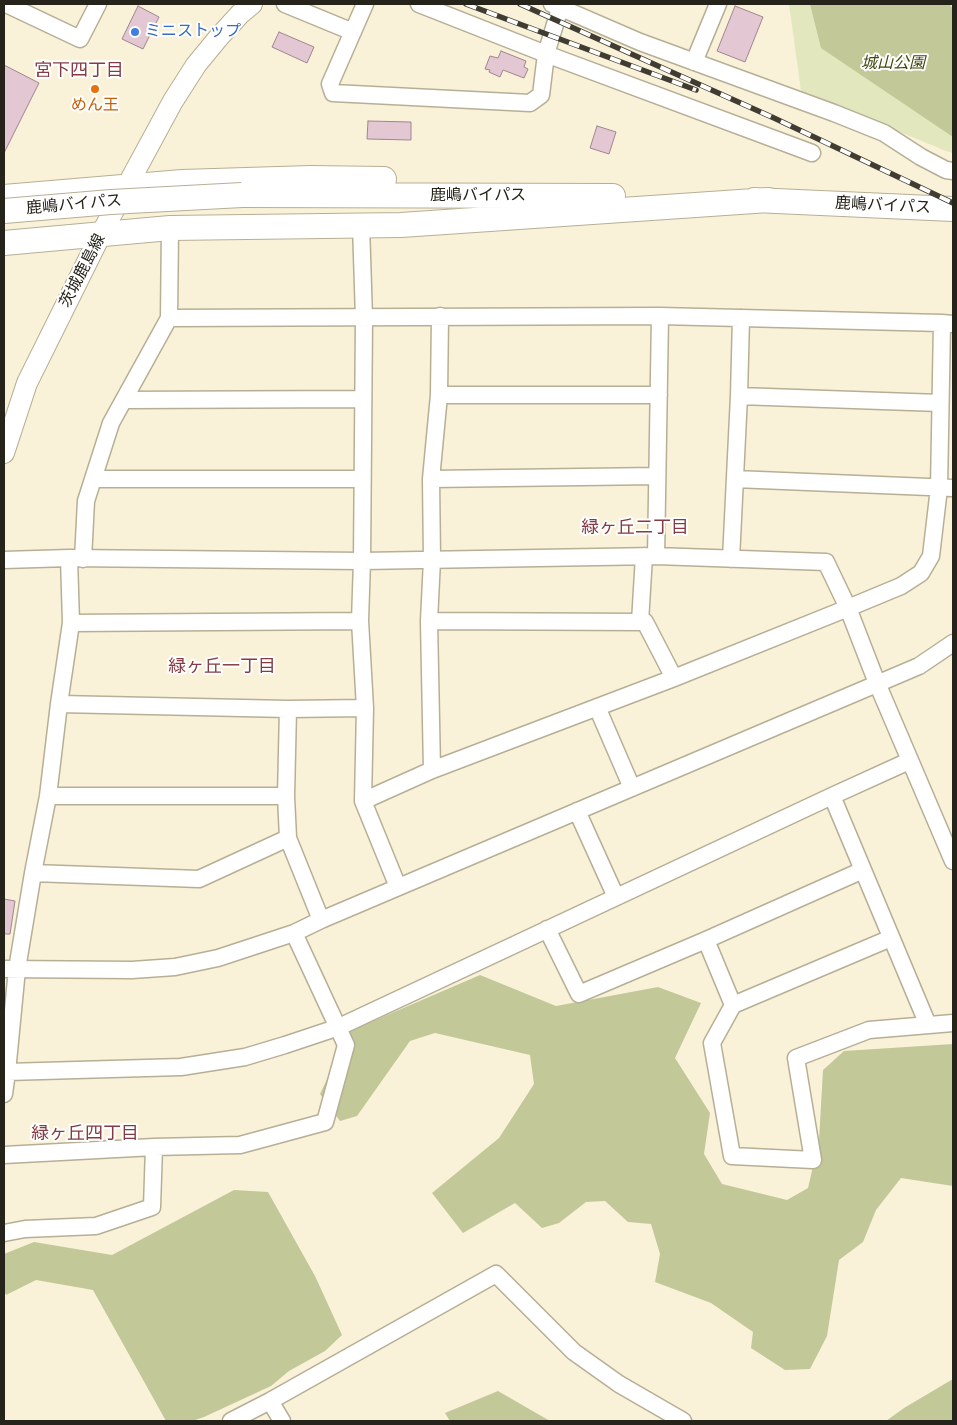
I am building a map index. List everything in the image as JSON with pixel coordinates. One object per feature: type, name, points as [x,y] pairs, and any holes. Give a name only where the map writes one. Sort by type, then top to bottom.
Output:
[{"type":"highway","points":[[4,197],[182,182],[310,178],[558,181],[586,196]]},
{"type":"highway","name":"鹿嶋バイパス","points":[[4,211],[111,202],[242,195],[586,196],[769,200],[953,209]]},
{"type":"highway","points":[[4,243],[170,228],[402,224],[769,200]]},
{"type":"main road","name":"茨城鹿島線","points":[[4,453],[27,383],[101,234],[173,101],[196,65],[240,14],[252,4]]},
{"type":"street","points":[[6,4],[80,39],[98,4]]},
{"type":"street","points":[[285,4],[353,32]]},
{"type":"street","points":[[365,4],[330,84],[333,93],[530,103],[540,95],[556,6],[640,42],[884,133],[921,157],[946,170],[953,171]]},
{"type":"street","points":[[419,4],[546,54],[812,153]]},
{"type":"street","points":[[694,62],[718,4]]},
{"type":"street","points":[[361,225],[364,318],[360,621],[365,708],[363,800],[398,887]]},
{"type":"street","points":[[4,1094],[7,1072],[11,969],[48,796],[71,623],[76,558],[86,501],[111,423],[169,318],[170,228]]},
{"type":"street","points":[[432,770],[429,621],[432,560],[431,479],[439,395],[440,316]]},
{"type":"street","points":[[169,318],[660,316],[947,323],[940,403],[946,488],[931,556],[921,572],[901,586],[848,608],[674,678],[432,770],[363,800]]},
{"type":"street","points":[[640,622],[650,556],[657,476],[660,316]]},
{"type":"street","points":[[730,559],[739,396],[740,318]]},
{"type":"street","points":[[439,395],[659,395]]},
{"type":"street","points":[[739,396],[940,403]]},
{"type":"street","points":[[124,400],[362,399]]},
{"type":"street","points":[[431,479],[657,476]]},
{"type":"street","points":[[93,479],[361,480]]},
{"type":"street","points":[[735,479],[946,488]]},
{"type":"street","points":[[4,560],[76,558],[362,561],[650,556],[826,562],[848,608],[909,761],[947,832],[953,861]]},
{"type":"street","points":[[71,623],[360,621]]},
{"type":"street","points":[[429,621],[646,622],[674,678]]},
{"type":"street","points":[[11,969],[132,970],[175,967],[218,958],[294,933],[919,666],[953,643]]},
{"type":"street","points":[[59,704],[288,709],[365,708]]},
{"type":"street","points":[[597,707],[632,788]]},
{"type":"street","points":[[288,709],[286,796],[288,838],[321,920]]},
{"type":"street","points":[[7,1072],[182,1068],[245,1057],[339,1027],[909,761]]},
{"type":"street","points":[[48,796],[286,796]]},
{"type":"street","points":[[832,796],[928,1025]]},
{"type":"street","points":[[577,811],[616,897]]},
{"type":"street","points":[[33,873],[199,879],[288,838]]},
{"type":"street","points":[[547,929],[578,994],[706,940],[863,870]]},
{"type":"street","points":[[4,1155],[154,1147],[240,1145],[324,1122],[346,1045],[294,933]]},
{"type":"street","points":[[891,938],[733,1005],[712,1043],[732,1156],[813,1160],[796,1058],[869,1030],[953,1023]]},
{"type":"street","points":[[706,940],[733,1005]]},
{"type":"street","points":[[4,1233],[25,1229],[96,1226],[152,1207],[154,1147]]},
{"type":"street","points":[[231,1421],[496,1274],[574,1352],[619,1384],[683,1421]]},
{"type":"street","points":[[270,1401],[282,1421]]},
{"type":"green space","name":"城山公園","points":[[789,4],[953,4],[953,153],[801,91]]},
{"type":"green space","name":"城山公園","points":[[810,4],[949,4],[953,9],[953,137],[821,48]]},
{"type":"green space","points":[[480,975],[556,1006],[658,987],[701,1003],[675,1058],[710,1113],[704,1154],[722,1184],[787,1200],[808,1188],[819,1141],[823,1070],[844,1051],[953,1044],[953,1186],[901,1178],[876,1210],[863,1242],[839,1260],[827,1336],[810,1369],[785,1370],[751,1348],[753,1332],[711,1303],[655,1282],[660,1254],[651,1224],[628,1222],[605,1201],[586,1202],[559,1223],[542,1228],[515,1203],[463,1233],[432,1193],[499,1138],[534,1084],[530,1055],[435,1033],[410,1041],[357,1116],[340,1121],[320,1094],[350,1031]]},
{"type":"green space","points":[[234,1190],[268,1192],[315,1276],[342,1335],[325,1351],[289,1371],[271,1386],[204,1417],[192,1421],[166,1421],[93,1290],[36,1280],[6,1295],[4,1291],[4,1254],[34,1242],[112,1255]]},
{"type":"green space","points":[[953,1379],[953,1421],[886,1421],[904,1408]]},
{"type":"green space","points":[[498,1391],[550,1421],[450,1421],[445,1413]]},
{"type":"building","points":[[138,6],[159,17],[143,49],[122,39]]},
{"type":"building","points":[[735,6],[763,17],[745,62],[717,51]]},
{"type":"building","points":[[279,32],[314,47],[307,63],[272,47]]},
{"type":"building","points":[[501,51],[526,61],[524,67],[528,69],[524,78],[503,70],[500,77],[485,69],[490,56],[498,58]]},
{"type":"building","points":[[4,65],[39,83],[4,153]]},
{"type":"building","points":[[368,121],[411,122],[411,140],[367,139]]},
{"type":"building","points":[[597,126],[616,132],[609,154],[590,148]]},
{"type":"building","points":[[4,899],[15,901],[10,934],[4,934]]},
{"type":"railway","points":[[466,4],[696,90]]},
{"type":"railway","points":[[520,4],[774,118],[953,203]]},
{"type":"place","name":"ミニストップ","points":[[135,32]]},
{"type":"place","name":"めん王","points":[[95,89]]},
{"type":"district","name":"宮下四丁目","points":[[79,71]]},
{"type":"district","name":"緑ヶ丘二丁目","points":[[635,528]]},
{"type":"district","name":"緑ヶ丘一丁目","points":[[222,667]]},
{"type":"district","name":"緑ヶ丘四丁目","points":[[85,1134]]}]
